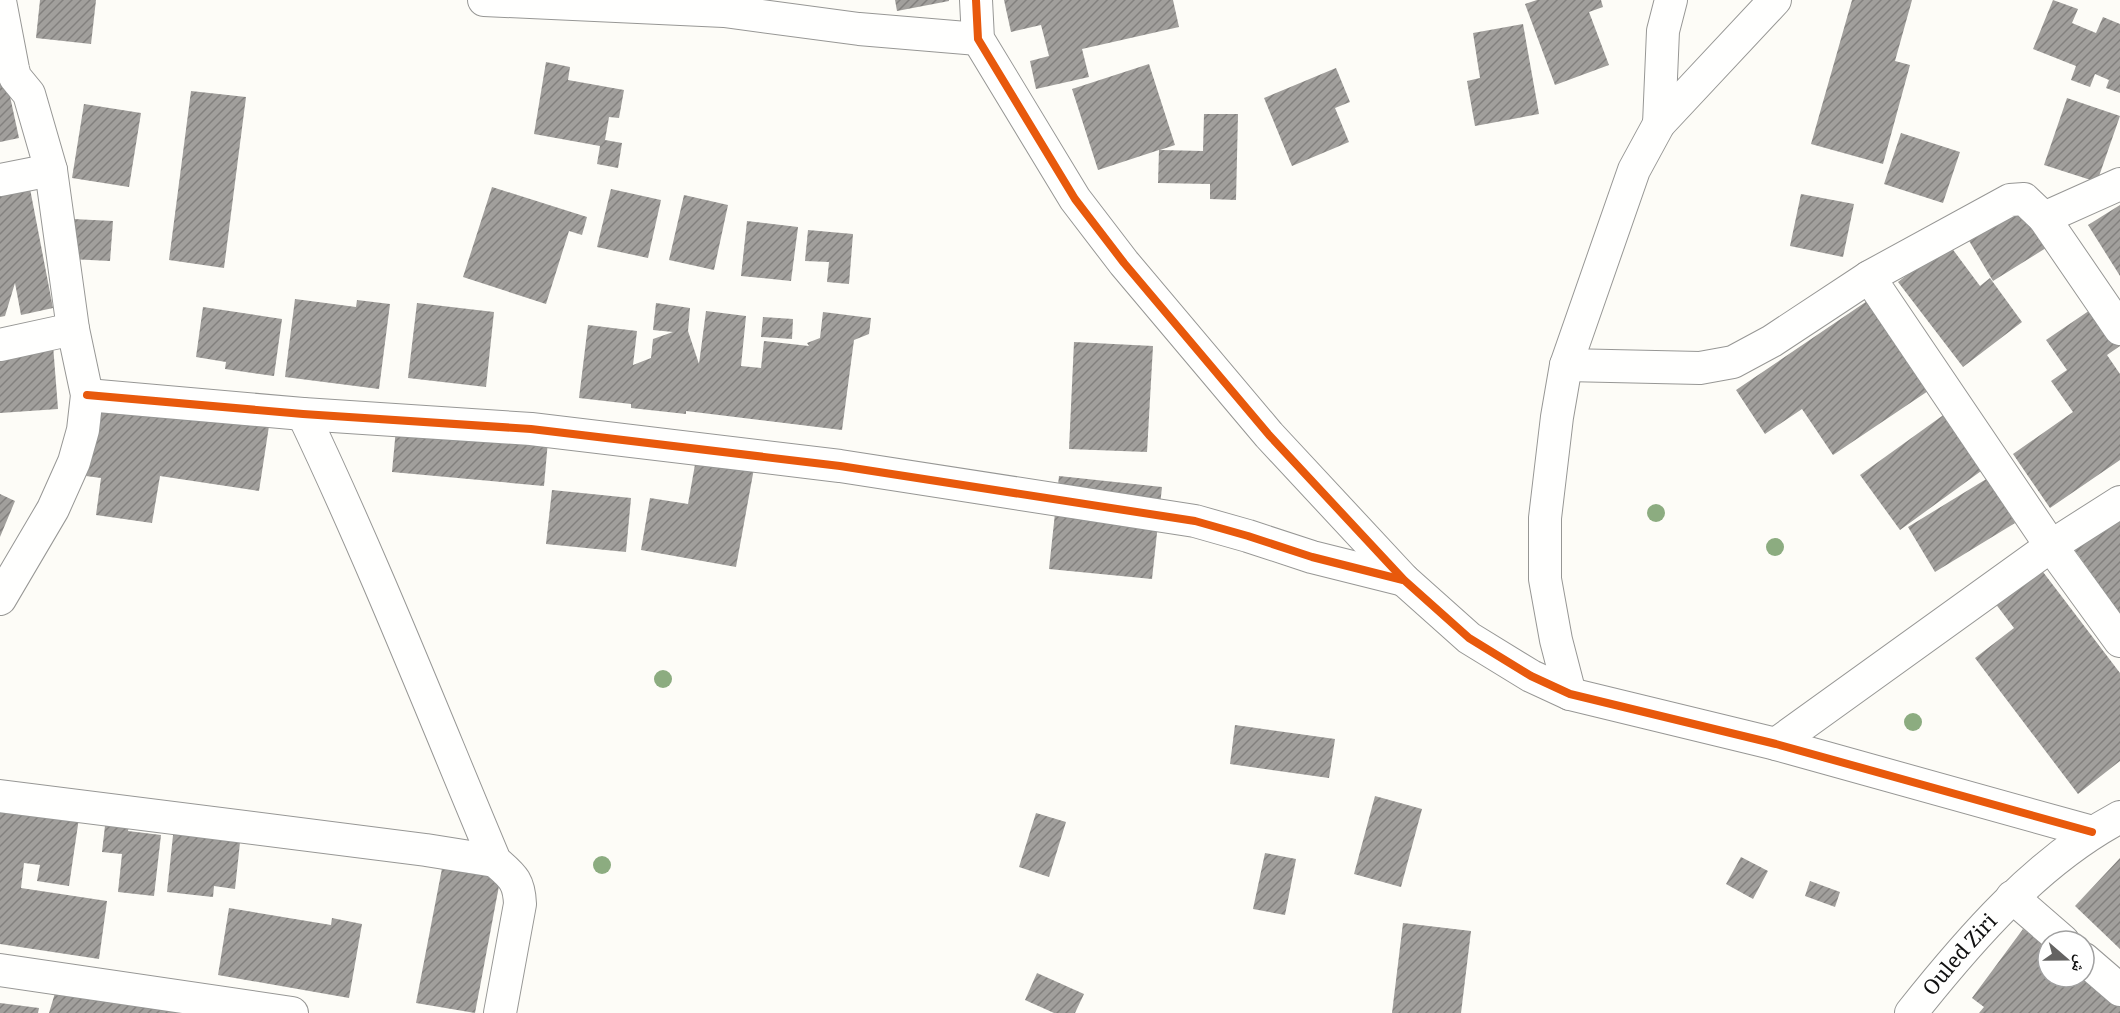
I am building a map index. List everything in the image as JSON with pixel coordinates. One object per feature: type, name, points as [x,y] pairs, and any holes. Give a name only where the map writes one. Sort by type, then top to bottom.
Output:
[{"type":"street","points":[[484,0],[724,11],[859,29],[978,39]]},
{"type":"street","points":[[976,0],[978,39],[1075,198],[1124,263],[1269,435],[1404,580],[1469,638],[1531,676],[1570,694],[1776,744],[2092,832]]},
{"type":"street","points":[[1659,124],[1663,31],[1671,0]]},
{"type":"street","points":[[1570,694],[1556,640],[1545,579],[1545,518],[1557,417],[1566,365],[1634,170],[1659,124],[1775,0]]},
{"type":"street","points":[[0,1],[15,77],[29,94],[51,170],[73,329],[87,395],[83,430],[74,462],[53,509],[0,599]]},
{"type":"street","points":[[0,180],[51,170]]},
{"type":"street","points":[[2044,218],[2120,184]]},
{"type":"street","points":[[1566,365],[1700,368],[1733,362],[1772,341],[1869,277],[2010,200],[2024,199],[2044,218],[2120,328]]},
{"type":"street","points":[[1869,277],[2050,546],[2120,641]]},
{"type":"street","points":[[0,345],[73,329]]},
{"type":"street","points":[[87,395],[303,414],[531,429],[840,466],[1195,521],[1312,557],[1404,580]]},
{"type":"street","points":[[303,414],[340,491],[495,861],[515,878],[519,889],[520,904],[500,1013]]},
{"type":"street","points":[[1776,744],[2050,546],[2120,502]]},
{"type":"street","points":[[0,796],[426,850],[495,861]]},
{"type":"street","name":"Ouled Ziri","points":[[1911,1013],[2012,897],[2092,832],[2120,817]]},
{"type":"street","points":[[2012,897],[2049,929]]},
{"type":"street","points":[[2096,969],[2120,990]]},
{"type":"street","points":[[0,970],[292,1013]]},
{"type":"building","points":[[40,0],[96,0],[91,44],[36,38]]},
{"type":"building","points":[[895,0],[949,0],[949,1],[897,11]]},
{"type":"building","points":[[1004,0],[1173,0],[1179,27],[1082,49],[1089,77],[1036,89],[1030,61],[1049,56],[1041,25],[1011,32]]},
{"type":"building","points":[[1537,0],[1601,0],[1603,7],[1589,12],[1609,65],[1555,85],[1525,4]]},
{"type":"building","points":[[1852,0],[1912,0],[1895,61],[1910,65],[1883,164],[1811,144]]},
{"type":"building","points":[[2053,0],[2078,9],[2072,23],[2096,33],[2103,17],[2120,24],[2120,93],[2106,88],[2109,80],[2095,74],[2090,87],[2071,80],[2076,66],[2033,49]]},
{"type":"building","points":[[1523,24],[1539,114],[1475,126],[1467,81],[1480,78],[1473,33]]},
{"type":"building","points":[[0,50],[19,138],[0,142]]},
{"type":"building","points":[[546,62],[570,67],[568,80],[624,90],[619,118],[609,117],[605,140],[622,143],[618,168],[597,164],[600,146],[534,134]]},
{"type":"building","points":[[1149,64],[1175,145],[1160,150],[1203,151],[1204,114],[1238,114],[1236,200],[1210,199],[1210,184],[1158,183],[1159,150],[1098,170],[1072,89]]},
{"type":"building","points":[[1336,68],[1350,102],[1335,108],[1349,142],[1292,166],[1264,98]]},
{"type":"building","points":[[191,91],[246,97],[224,268],[169,260]]},
{"type":"building","points":[[2067,98],[2120,116],[2097,182],[2044,165]]},
{"type":"building","points":[[84,104],[141,113],[129,187],[72,178]]},
{"type":"building","points":[[1901,133],[1960,152],[1943,203],[1884,184]]},
{"type":"building","points":[[26,168],[53,308],[21,315],[15,283],[5,316],[0,317],[0,174]]},
{"type":"building","points":[[492,187],[587,217],[582,235],[569,231],[546,304],[463,277]]},
{"type":"building","points":[[611,189],[661,200],[648,258],[597,247]]},
{"type":"building","points":[[1801,194],[1854,204],[1843,257],[1790,246]]},
{"type":"building","points":[[684,195],[728,205],[714,270],[669,260]]},
{"type":"building","points":[[2025,196],[2054,243],[1993,281],[1965,234]]},
{"type":"building","points":[[2120,205],[2120,276],[2088,225]]},
{"type":"building","points":[[73,219],[113,221],[110,261],[70,259]]},
{"type":"building","points":[[747,221],[798,227],[791,281],[741,276]]},
{"type":"building","points":[[808,230],[853,234],[849,284],[827,282],[829,262],[805,261]]},
{"type":"building","points":[[1948,243],[1980,286],[1990,278],[2022,322],[1963,367],[1898,282]]},
{"type":"building","points":[[1876,295],[1937,385],[1833,455],[1802,409],[1765,434],[1736,390]]},
{"type":"building","points":[[295,299],[356,307],[357,300],[390,304],[379,389],[285,377]]},
{"type":"building","points":[[417,303],[494,312],[486,387],[408,378]]},
{"type":"building","points":[[656,303],[690,308],[688,331],[699,364],[706,311],[746,316],[741,366],[761,368],[764,341],[809,346],[807,343],[820,338],[823,312],[871,318],[869,334],[854,340],[842,430],[686,411],[686,414],[631,408],[631,404],[579,398],[588,325],[637,331],[633,365],[651,358],[653,339],[673,332],[653,330]]},
{"type":"building","points":[[2096,306],[2120,341],[2120,346],[2107,355],[2120,374],[2120,460],[2050,508],[2013,454],[2073,412],[2051,381],[2067,370],[2046,340]]},
{"type":"building","points":[[203,307],[282,319],[274,376],[225,369],[226,362],[196,357]]},
{"type":"building","points":[[763,317],[793,319],[792,339],[761,337]]},
{"type":"building","points":[[1074,342],[1153,346],[1147,452],[1069,449]]},
{"type":"building","points":[[53,345],[58,409],[0,413],[0,348]]},
{"type":"building","points":[[99,388],[271,413],[259,491],[160,476],[152,523],[96,515],[101,478],[86,476]]},
{"type":"building","points":[[1949,411],[1988,466],[1900,530],[1860,475]]},
{"type":"building","points":[[397,418],[549,429],[544,486],[392,472]]},
{"type":"building","points":[[699,442],[757,452],[736,567],[641,550],[650,498],[688,504]]},
{"type":"building","points":[[1059,476],[1162,487],[1152,579],[1049,569]]},
{"type":"building","points":[[1988,478],[2015,523],[1935,572],[1908,527]]},
{"type":"building","points":[[552,490],[631,498],[626,552],[546,544]]},
{"type":"building","points":[[0,494],[15,501],[0,537]]},
{"type":"building","points":[[2120,512],[2120,614],[2072,546]]},
{"type":"building","points":[[2027,551],[2120,673],[2120,761],[2078,794],[1975,658],[2014,628],[1982,586]]},
{"type":"building","points":[[1235,725],[1335,739],[1329,778],[1230,764]]},
{"type":"building","points":[[1375,796],[1422,809],[1401,887],[1354,874]]},
{"type":"building","points":[[0,799],[80,811],[69,886],[37,881],[40,865],[24,863],[21,888],[107,901],[99,959],[0,944]]},
{"type":"building","points":[[1036,813],[1066,822],[1049,877],[1019,867]]},
{"type":"building","points":[[106,817],[130,819],[128,831],[161,835],[154,896],[118,892],[122,854],[102,852]]},
{"type":"building","points":[[174,826],[241,833],[235,889],[214,886],[213,897],[167,892]]},
{"type":"building","points":[[1265,853],[1296,859],[1285,915],[1253,909]]},
{"type":"building","points":[[1741,857],[1768,871],[1753,899],[1726,884]]},
{"type":"building","points":[[444,858],[502,870],[475,1013],[416,1003]]},
{"type":"building","points":[[2120,858],[2120,949],[2075,906]]},
{"type":"building","points":[[1810,881],[1840,892],[1835,907],[1805,896]]},
{"type":"building","points":[[229,908],[331,925],[332,918],[362,924],[349,998],[218,975]]},
{"type":"building","points":[[1403,923],[1471,931],[1461,1013],[1392,1013]]},
{"type":"building","points":[[2023,929],[2036,938],[2036,989],[2096,989],[2096,985],[2120,1001],[2120,1013],[1979,1013],[1984,1007],[1972,998]]},
{"type":"building","points":[[1037,973],[1084,994],[1075,1013],[1054,1013],[1025,1000]]},
{"type":"building","points":[[58,983],[223,1013],[49,1013]]},
{"type":"building","points":[[0,1003],[39,1008],[38,1013],[0,1013]]},
{"type":"cycle path","points":[[976,0],[978,39],[1075,199],[1124,263],[1269,435],[1404,580],[1469,638],[1531,676],[1570,694],[1776,744],[2092,832]]},
{"type":"cycle path","points":[[87,395],[303,414],[531,429],[840,466],[1195,521],[1312,557],[1403,580]]}]
